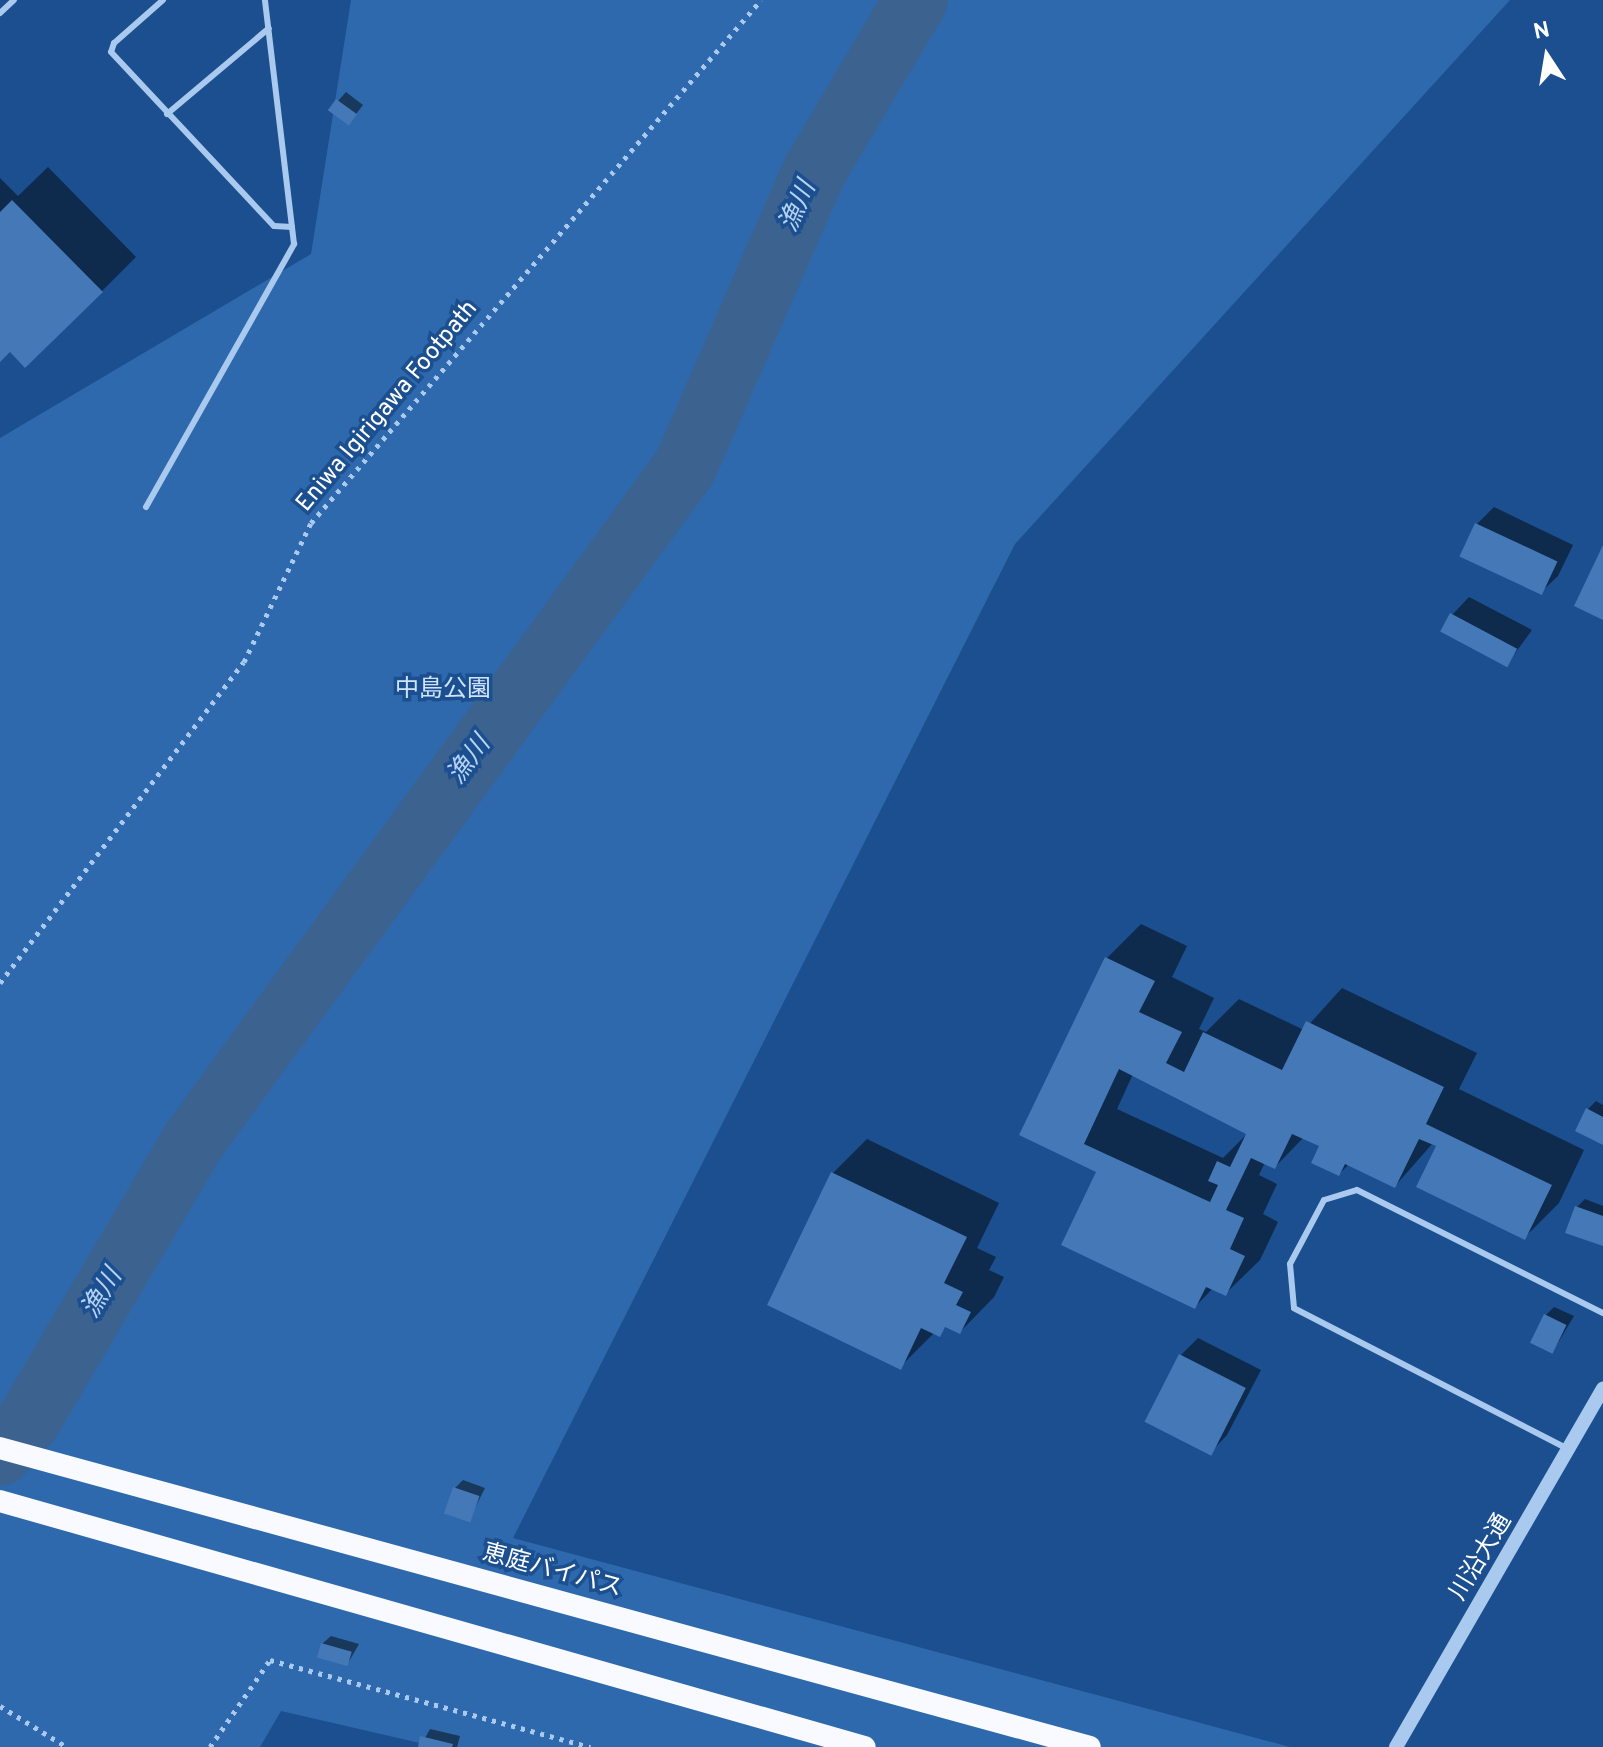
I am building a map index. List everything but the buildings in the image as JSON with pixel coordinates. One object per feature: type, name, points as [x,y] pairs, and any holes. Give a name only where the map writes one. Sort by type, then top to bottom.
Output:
[{"type":"highway","name":"恵庭バイパス","points":[[0,1448],[1090,1747]]},
{"type":"highway","points":[[0,1501],[865,1747]]},
{"type":"street","name":"川沿大通","points":[[1396,1747],[1571,1451],[1603,1389]]},
{"type":"lane","points":[[0,13],[14,0]]},
{"type":"lane","points":[[163,0],[114,43],[111,52],[274,226],[292,227]]},
{"type":"lane","points":[[146,507],[294,244],[265,0]]},
{"type":"lane","points":[[167,114],[269,28]]},
{"type":"lane","points":[[1571,1451],[1294,1308],[1290,1264],[1324,1200],[1357,1190],[1603,1313]]},
{"type":"path","name":"Eniwa Igirigawa Footpath","points":[[0,983],[244,662],[311,523],[761,0]]},
{"type":"path","points":[[210,1747],[270,1660],[590,1747]]},
{"type":"path","points":[[0,1706],[67,1747]]},
{"type":"green space","name":"中島公園","points":[[351,0],[1510,0],[1015,544],[513,1538],[1290,1747],[437,1747],[281,1711],[260,1747],[0,1747],[0,438],[311,254]]},
{"type":"waterway","name":"漁川","points":[[0,1454],[29,1420],[194,1140],[685,467],[815,170],[916,0]]}]
